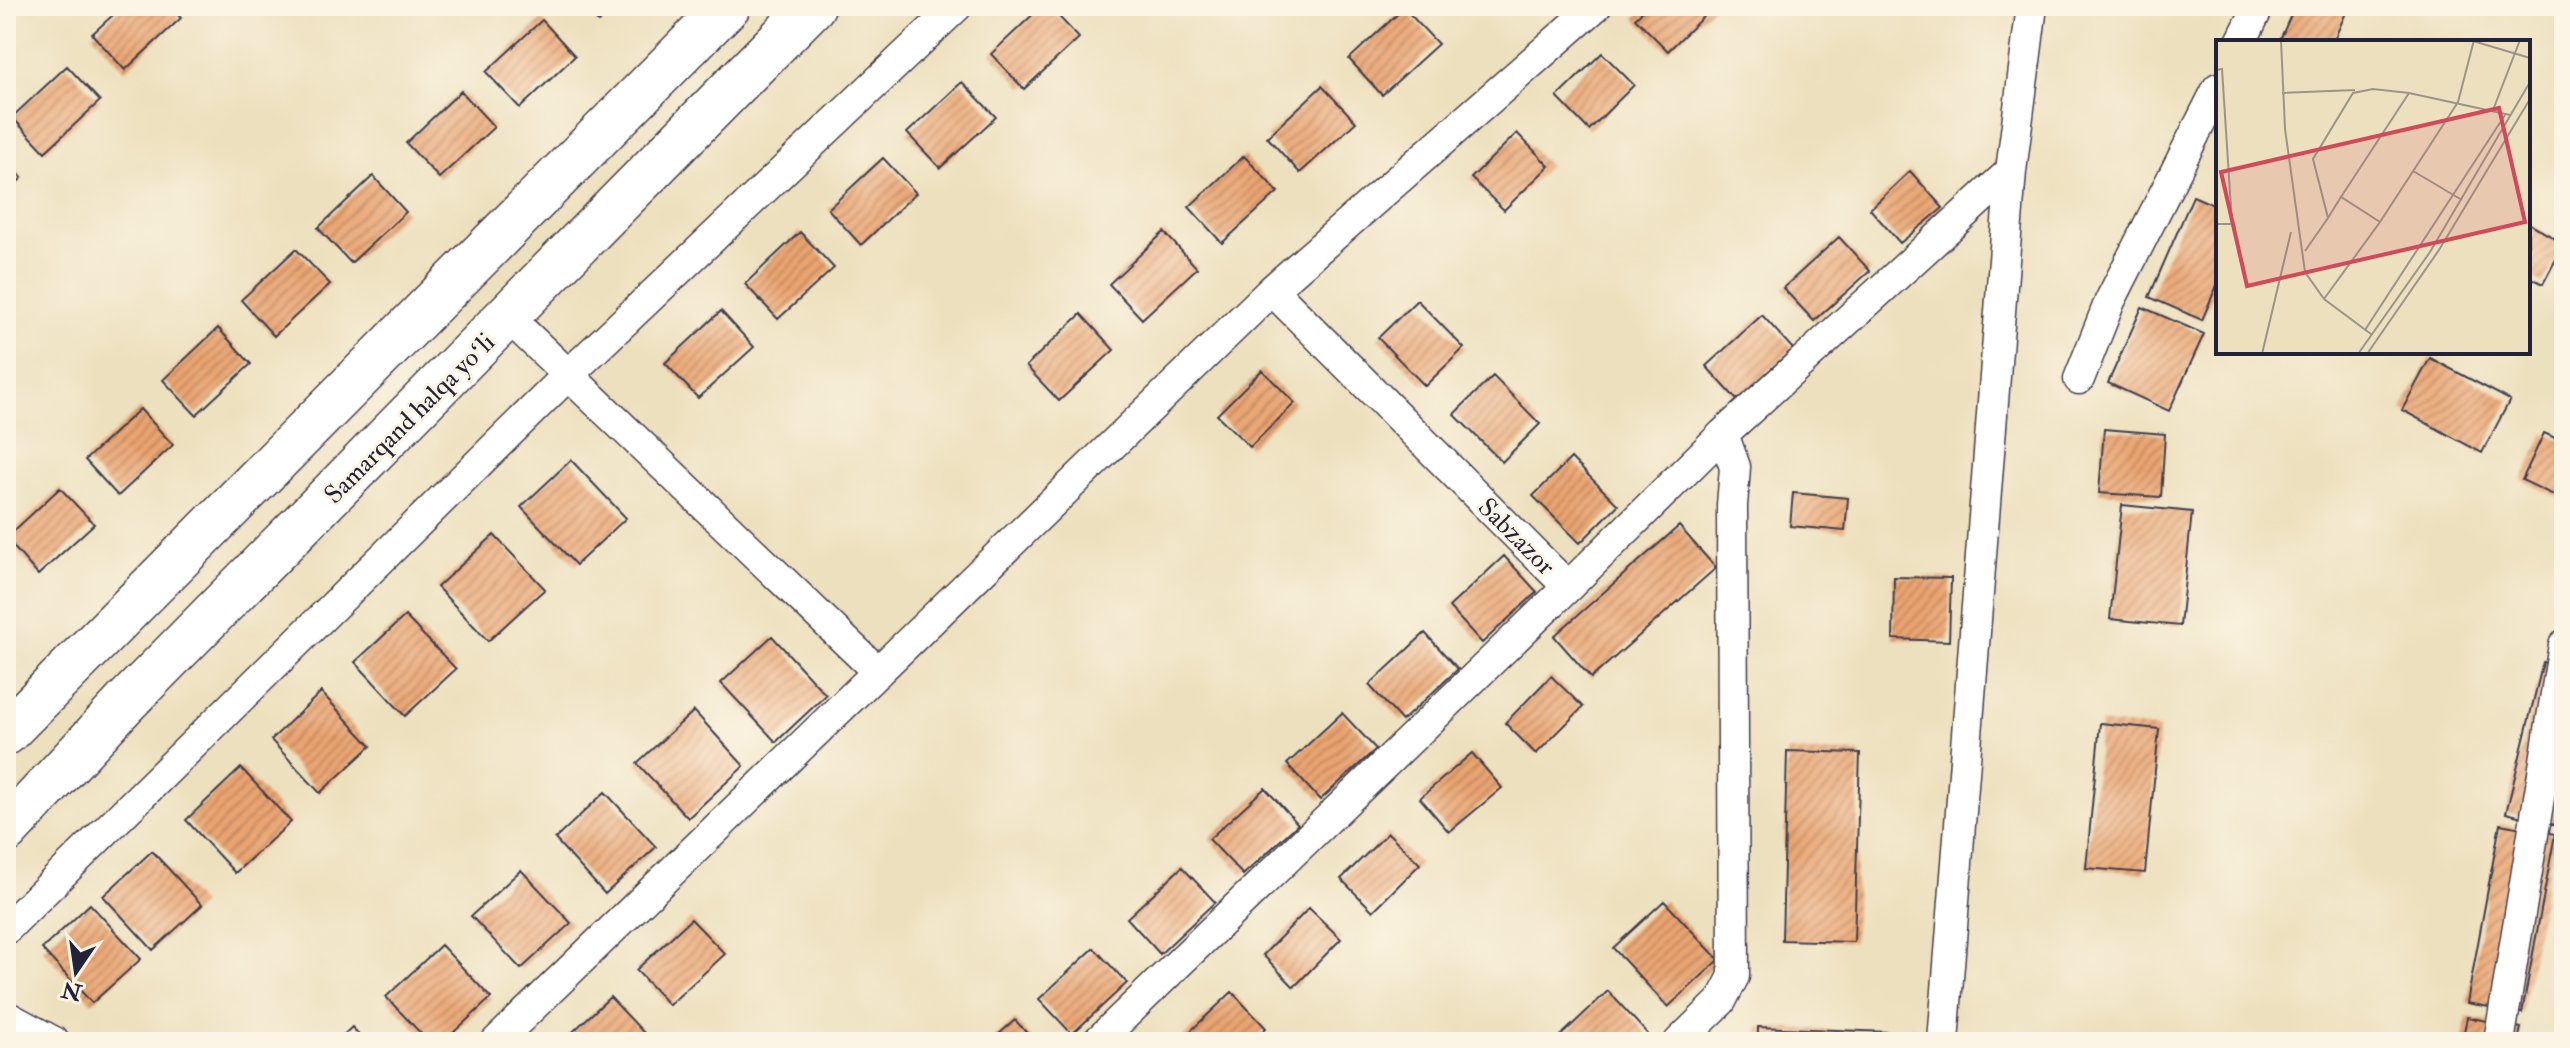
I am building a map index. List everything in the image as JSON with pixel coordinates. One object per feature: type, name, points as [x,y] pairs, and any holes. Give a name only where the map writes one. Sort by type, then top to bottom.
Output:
[{"type":"highway","points":[[6,733],[728,6]]},
{"type":"highway","name":"Samarqand halqa yoʻli","points":[[6,831],[125,703],[813,6]]},
{"type":"street","points":[[6,929],[568,375],[957,6]]},
{"type":"street","points":[[496,1042],[1272,290],[1596,6]]},
{"type":"street","points":[[1943,1042],[2011,171],[2032,6]]},
{"type":"street","points":[[2242,40],[2259,6]]},
{"type":"street","points":[[2079,379],[2110,301],[2216,92]]},
{"type":"street","name":"Sabzazor","points":[[1272,290],[1568,587],[1723,434],[2011,171]]},
{"type":"street","points":[[508,317],[878,672]]},
{"type":"street","points":[[1679,1042],[1721,1001],[1734,976],[1732,506],[1735,467],[1723,434]]},
{"type":"street","points":[[1097,1042],[1568,587]]},
{"type":"street","points":[[2499,1042],[2564,645]]},
{"type":"street","points":[[6,1016],[52,1042]]},
{"type":"building","points":[[123,6],[169,6],[181,18],[125,70],[92,34]]},
{"type":"building","points":[[584,6],[615,6],[598,22]]},
{"type":"building","points":[[1042,6],[1049,6],[1079,38],[1024,89],[991,54]]},
{"type":"building","points":[[1648,6],[1714,6],[1668,51],[1635,18]]},
{"type":"building","points":[[2295,6],[2349,6],[2334,40],[2280,40]]},
{"type":"building","points":[[1404,8],[1438,44],[1382,95],[1349,59]]},
{"type":"building","points":[[542,20],[575,56],[520,108],[486,72]]},
{"type":"building","points":[[1602,53],[1634,85],[1589,130],[1557,97]]},
{"type":"building","points":[[67,66],[100,101],[45,152],[12,117]]},
{"type":"building","points":[[962,82],[996,117],[940,168],[907,133]]},
{"type":"building","points":[[1322,86],[1356,122],[1300,173],[1267,137]]},
{"type":"building","points":[[461,91],[494,127],[439,178],[406,143]]},
{"type":"building","points":[[1517,133],[1549,166],[1504,210],[1471,178]]},
{"type":"building","points":[[1244,156],[1278,192],[1222,243],[1189,207]]},
{"type":"building","points":[[883,158],[916,193],[861,245],[828,209]]},
{"type":"building","points":[[6,160],[22,178],[6,193]]},
{"type":"building","points":[[1910,171],[1943,208],[1900,243],[1870,209]]},
{"type":"building","points":[[373,176],[406,212],[351,263],[318,228]]},
{"type":"building","points":[[2193,196],[2216,206],[2216,288],[2202,320],[2149,297]]},
{"type":"building","points":[[2530,224],[2564,244],[2543,284],[2530,277]]},
{"type":"building","points":[[800,232],[834,268],[778,319],[745,284]]},
{"type":"building","points":[[1164,232],[1197,268],[1142,319],[1109,284]]},
{"type":"building","points":[[1839,237],[1870,271],[1814,321],[1783,288]]},
{"type":"building","points":[[296,249],[330,284],[274,336],[241,300]]},
{"type":"building","points":[[1417,300],[1464,348],[1425,386],[1378,338]]},
{"type":"building","points":[[2142,307],[2204,334],[2169,411],[2108,383]]},
{"type":"building","points":[[721,311],[754,347],[698,398],[665,363]]},
{"type":"building","points":[[1081,314],[1114,350],[1059,401],[1026,366]]},
{"type":"building","points":[[1762,315],[1793,349],[1737,400],[1706,366]]},
{"type":"building","points":[[218,328],[251,364],[196,415],[163,380]]},
{"type":"building","points":[[2430,358],[2510,400],[2482,453],[2402,410]]},
{"type":"building","points":[[1262,370],[1295,403],[1250,447],[1217,415]]},
{"type":"building","points":[[1493,376],[1540,424],[1502,462],[1454,414]]},
{"type":"building","points":[[140,409],[173,445],[118,496],[85,460]]},
{"type":"building","points":[[2104,429],[2165,434],[2161,497],[2099,493]]},
{"type":"building","points":[[2544,433],[2564,442],[2564,500],[2522,480]]},
{"type":"building","points":[[1571,458],[1618,505],[1580,543],[1533,496]]},
{"type":"building","points":[[571,460],[626,518],[576,565],[521,507]]},
{"type":"building","points":[[60,488],[94,524],[38,575],[6,538]]},
{"type":"building","points":[[1793,493],[1848,498],[1845,531],[1790,526]]},
{"type":"building","points":[[2122,505],[2192,512],[2180,626],[2110,619]]},
{"type":"building","points":[[1679,526],[1716,568],[1591,678],[1554,636]]},
{"type":"building","points":[[494,535],[545,589],[488,641],[437,587]]},
{"type":"building","points":[[1504,556],[1537,592],[1482,643],[1449,607]]},
{"type":"building","points":[[1894,577],[1951,578],[1949,641],[1893,639]]},
{"type":"building","points":[[405,616],[456,669],[405,716],[355,662]]},
{"type":"building","points":[[1425,633],[1458,669],[1402,721],[1369,685]]},
{"type":"building","points":[[772,636],[826,695],[776,742],[721,683]]},
{"type":"building","points":[[2543,662],[2564,667],[2564,804],[2559,826],[2506,813]]},
{"type":"building","points":[[1551,676],[1583,707],[1536,754],[1505,723]]},
{"type":"building","points":[[321,692],[371,746],[320,793],[271,740]]},
{"type":"building","points":[[694,711],[744,766],[688,818],[637,763]]},
{"type":"building","points":[[1342,713],[1376,749],[1320,800],[1287,764]]},
{"type":"building","points":[[2100,723],[2159,729],[2145,873],[2086,868]]},
{"type":"building","points":[[1787,751],[1860,753],[1854,942],[1782,940]]},
{"type":"building","points":[[1472,753],[1502,788],[1449,832],[1420,798]]},
{"type":"building","points":[[241,768],[291,822],[235,873],[186,820]]},
{"type":"building","points":[[1265,788],[1298,824],[1243,875],[1209,839]]},
{"type":"building","points":[[605,792],[656,847],[605,894],[555,839]]},
{"type":"building","points":[[2500,824],[2555,834],[2522,1013],[2467,1003]]},
{"type":"building","points":[[1388,833],[1420,864],[1373,911],[1341,879]]},
{"type":"building","points":[[152,851],[202,905],[153,950],[103,896]]},
{"type":"building","points":[[1182,867],[1215,902],[1160,954],[1127,918]]},
{"type":"building","points":[[521,870],[571,923],[521,969],[471,916]]},
{"type":"building","points":[[1664,901],[1719,960],[1668,1007],[1613,948]]},
{"type":"building","points":[[90,904],[141,959],[92,1003],[42,949]]},
{"type":"building","points":[[1309,908],[1341,939],[1294,987],[1263,955]]},
{"type":"building","points":[[691,919],[725,954],[669,1005],[636,970]]},
{"type":"building","points":[[441,945],[491,998],[443,1042],[429,1042],[386,997]]},
{"type":"building","points":[[1094,948],[1127,983],[1072,1034],[1039,999]]},
{"type":"building","points":[[1608,991],[1655,1042],[1554,1042]]},
{"type":"building","points":[[1232,992],[1266,1028],[1250,1042],[1187,1042],[1183,1038]]},
{"type":"building","points":[[610,997],[644,1033],[634,1042],[562,1042]]},
{"type":"building","points":[[2467,1017],[2521,1028],[2518,1042],[2462,1042]]},
{"type":"building","points":[[1015,1020],[1035,1042],[990,1042]]},
{"type":"building","points":[[352,1027],[365,1042],[336,1042]]},
{"type":"building","points":[[1758,1027],[1916,1033],[1916,1042],[1758,1042]]}]
